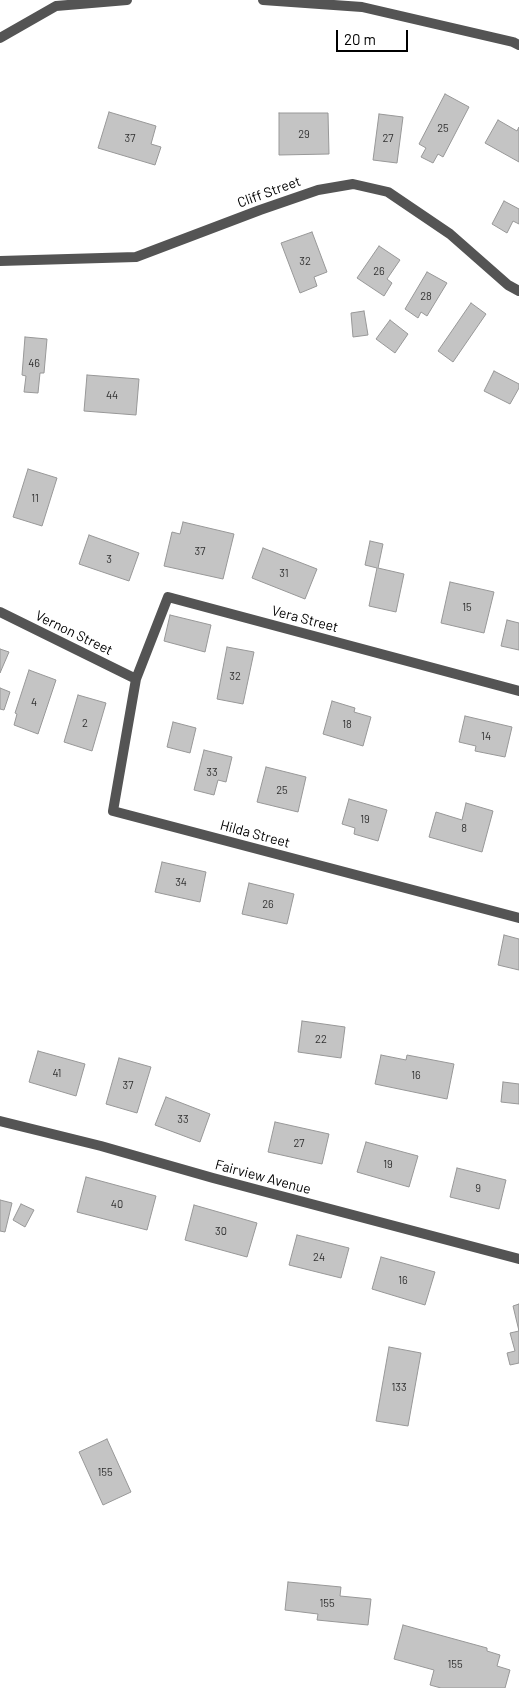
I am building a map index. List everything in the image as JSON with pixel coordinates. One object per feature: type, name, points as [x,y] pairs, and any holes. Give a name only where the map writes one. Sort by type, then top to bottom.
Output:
[{"type":"street","points":[[0,38],[56,6],[128,0]]},
{"type":"street","points":[[264,0],[362,6],[519,45]]},
{"type":"street","name":"Cliff Street","points":[[0,261],[136,258],[260,210],[318,190],[353,184],[388,192],[450,234],[508,285],[519,291]]},
{"type":"street","name":"Vera Street","points":[[136,679],[168,597],[519,691]]},
{"type":"street","name":"Vernon Street","points":[[0,612],[136,679]]},
{"type":"street","name":"Hilda Street","points":[[136,679],[113,811],[519,918]]},
{"type":"street","name":"Fairview Avenue","points":[[0,1121],[101,1146],[519,1259]]},
{"type":"building","points":[[445,94],[469,107],[443,157],[438,154],[433,163],[421,157],[426,148],[419,144]]},
{"type":"building","points":[[109,112],[156,126],[151,144],[161,147],[155,165],[98,148]]},
{"type":"building","points":[[279,113],[328,113],[329,154],[279,155]]},
{"type":"building","points":[[379,114],[403,117],[397,163],[373,160]]},
{"type":"building","points":[[498,120],[517,131],[519,127],[519,162],[485,143]]},
{"type":"building","points":[[504,201],[519,209],[519,224],[513,221],[507,233],[492,224]]},
{"type":"building","points":[[312,232],[327,272],[314,277],[317,286],[300,293],[281,243]]},
{"type":"building","points":[[379,246],[400,260],[387,279],[392,283],[384,296],[357,278]]},
{"type":"building","points":[[427,272],[447,283],[427,316],[421,312],[418,318],[405,309]]},
{"type":"building","points":[[471,303],[486,314],[453,362],[438,351]]},
{"type":"building","points":[[364,311],[368,335],[353,337],[351,313]]},
{"type":"building","points":[[390,320],[408,334],[395,353],[376,339]]},
{"type":"building","points":[[25,337],[47,339],[44,373],[40,373],[38,393],[24,392],[26,376],[22,375]]},
{"type":"building","points":[[494,371],[519,384],[519,388],[510,404],[484,391]]},
{"type":"building","points":[[87,375],[139,379],[136,415],[84,411]]},
{"type":"building","points":[[28,469],[57,478],[42,526],[13,517]]},
{"type":"building","points":[[183,522],[234,534],[223,579],[164,566],[172,532],[180,534]]},
{"type":"building","points":[[89,535],[139,553],[129,581],[79,564]]},
{"type":"building","points":[[370,541],[383,544],[378,568],[404,574],[396,612],[369,606],[377,568],[365,565]]},
{"type":"building","points":[[263,548],[317,569],[305,599],[252,578]]},
{"type":"building","points":[[450,582],[494,592],[484,633],[441,623]]},
{"type":"building","points":[[170,615],[211,625],[205,652],[164,641]]},
{"type":"building","points":[[507,620],[519,623],[519,650],[501,646]]},
{"type":"building","points":[[227,647],[254,652],[243,704],[217,699]]},
{"type":"building","points":[[0,649],[9,652],[0,673]]},
{"type":"building","points":[[29,670],[56,680],[38,734],[14,725],[17,714],[15,713]]},
{"type":"building","points":[[0,688],[10,692],[4,710],[0,709]]},
{"type":"building","points":[[78,695],[106,703],[92,751],[64,742]]},
{"type":"building","points":[[332,701],[355,708],[354,712],[371,717],[363,746],[323,734]]},
{"type":"building","points":[[465,716],[512,727],[505,757],[475,751],[476,746],[459,742]]},
{"type":"building","points":[[173,722],[196,728],[190,753],[167,747]]},
{"type":"building","points":[[204,750],[232,757],[226,782],[218,780],[214,795],[194,790]]},
{"type":"building","points":[[266,767],[306,777],[298,812],[257,802]]},
{"type":"building","points":[[349,799],[387,810],[378,841],[354,834],[355,828],[342,824]]},
{"type":"building","points":[[466,803],[493,811],[482,852],[429,837],[436,812],[462,820]]},
{"type":"building","points":[[162,862],[206,872],[200,902],[155,892]]},
{"type":"building","points":[[249,883],[294,894],[287,924],[242,914]]},
{"type":"building","points":[[504,935],[519,939],[519,970],[498,965]]},
{"type":"building","points":[[302,1021],[345,1027],[341,1058],[298,1052]]},
{"type":"building","points":[[38,1051],[85,1064],[76,1096],[29,1082]]},
{"type":"building","points":[[381,1055],[406,1060],[407,1055],[454,1064],[447,1099],[375,1084]]},
{"type":"building","points":[[119,1058],[151,1067],[137,1113],[106,1104]]},
{"type":"building","points":[[503,1082],[519,1084],[519,1104],[501,1102]]},
{"type":"building","points":[[166,1097],[210,1114],[200,1142],[155,1125]]},
{"type":"building","points":[[275,1122],[329,1134],[322,1164],[268,1152]]},
{"type":"building","points":[[366,1142],[418,1156],[409,1187],[357,1172]]},
{"type":"building","points":[[457,1168],[506,1180],[499,1209],[450,1197]]},
{"type":"building","points":[[86,1177],[156,1196],[147,1230],[77,1212]]},
{"type":"building","points":[[0,1200],[12,1203],[5,1232],[0,1231]]},
{"type":"building","points":[[21,1204],[34,1210],[25,1227],[13,1220]]},
{"type":"building","points":[[194,1205],[257,1223],[247,1257],[185,1240]]},
{"type":"building","points":[[297,1235],[349,1248],[341,1278],[289,1265]]},
{"type":"building","points":[[381,1257],[435,1272],[425,1305],[372,1289]]},
{"type":"building","points":[[519,1304],[519,1331],[513,1306]]},
{"type":"building","points":[[519,1331],[519,1363],[510,1365],[507,1353],[515,1351],[510,1333]]},
{"type":"building","points":[[389,1347],[421,1353],[408,1426],[376,1421]]},
{"type":"building","points":[[107,1439],[131,1492],[103,1505],[79,1452]]},
{"type":"building","points":[[288,1582],[341,1587],[340,1596],[371,1599],[368,1625],[317,1620],[318,1614],[285,1610]]},
{"type":"building","points":[[403,1625],[487,1648],[487,1651],[500,1655],[497,1666],[510,1670],[505,1688],[441,1688],[430,1685],[434,1670],[394,1659]]}]
